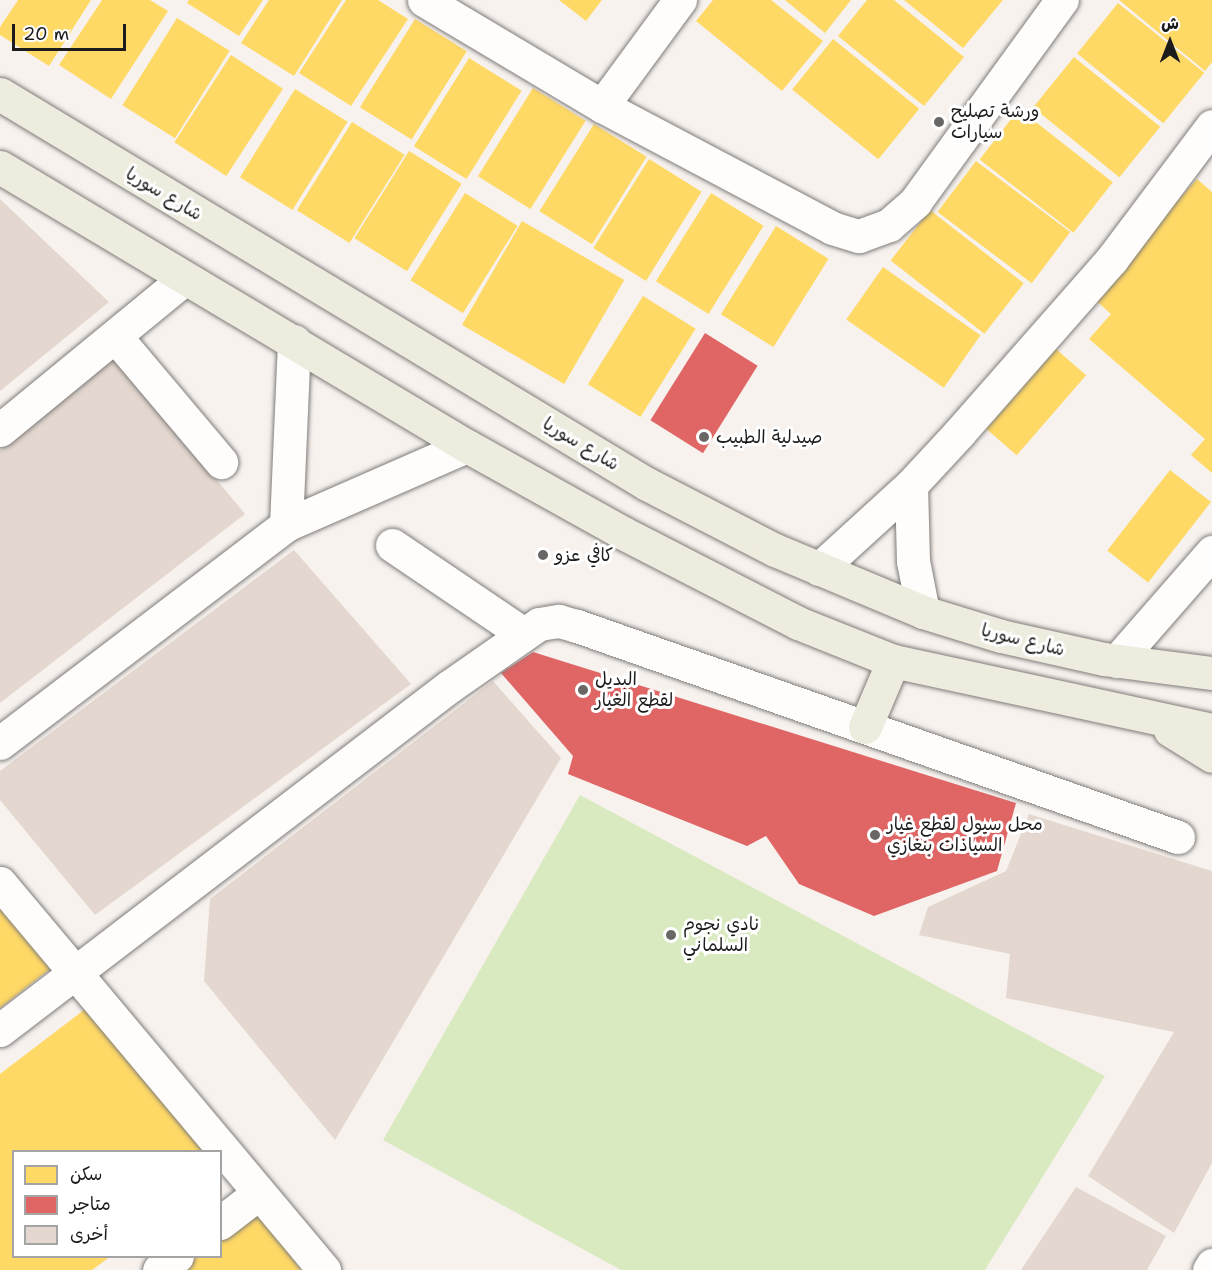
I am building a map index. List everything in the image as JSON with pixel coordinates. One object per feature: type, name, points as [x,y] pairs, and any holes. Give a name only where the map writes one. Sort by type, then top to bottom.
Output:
[{"type":"main road","name":"شارع سوريا","points":[[0,94],[647,484],[819,569],[923,612],[1001,636],[1117,661],[1212,673]]},
{"type":"main road","points":[[0,167],[467,446],[623,533],[798,623],[894,661],[1156,721],[1212,730]]},
{"type":"main road","points":[[865,727],[894,661]]},
{"type":"main road","points":[[1156,721],[1212,756]]},
{"type":"street","points":[[424,0],[602,106],[832,228],[859,236],[889,225],[915,202],[1062,0]]},
{"type":"street","points":[[602,106],[680,0]]},
{"type":"street","points":[[819,569],[911,485],[1112,259],[1212,126]]},
{"type":"street","points":[[0,430],[184,279]]},
{"type":"street","points":[[115,336],[220,462]]},
{"type":"street","points":[[286,525],[294,341]]},
{"type":"street","points":[[0,743],[286,525],[467,446]]},
{"type":"street","points":[[911,485],[913,561],[923,612]]},
{"type":"street","points":[[392,545],[522,633]]},
{"type":"street","points":[[1117,661],[1212,552]]},
{"type":"street","points":[[0,1030],[74,971],[522,633],[539,624],[559,621],[1178,837]]},
{"type":"street","points":[[0,883],[324,1270]]},
{"type":"street","points":[[222,1221],[259,1193]]},
{"type":"street","points":[[159,1270],[176,1258]]},
{"type":"street","points":[[1209,1270],[1212,1265]]},
{"type":"green space","name":"نادي نجوم السلماني","points":[[580,795],[1105,1076],[985,1270],[621,1270],[383,1140]]},
{"type":"building: سكن","points":[[18,0],[91,0],[49,66],[0,35],[0,27]]},
{"type":"building: سكن","points":[[102,0],[150,0],[168,11],[111,99],[59,65]]},
{"type":"building: سكن","points":[[189,0],[263,0],[239,36],[187,3]]},
{"type":"building: سكن","points":[[269,0],[342,0],[294,76],[241,43]]},
{"type":"building: سكن","points":[[346,0],[378,0],[408,19],[351,106],[299,73]]},
{"type":"building: سكن","points":[[559,0],[602,0],[586,21]]},
{"type":"building: سكن","points":[[713,0],[771,0],[823,41],[782,91],[696,21]]},
{"type":"building: سكن","points":[[785,0],[851,0],[825,33]]},
{"type":"building: سكن","points":[[867,0],[894,0],[964,57],[924,106],[838,36]]},
{"type":"building: سكن","points":[[904,0],[1003,0],[963,48]]},
{"type":"building: سكن","points":[[1119,0],[1212,0],[1212,62],[1205,71]]},
{"type":"building: سكن","points":[[1118,3],[1204,73],[1163,123],[1077,54]]},
{"type":"building: سكن","points":[[177,18],[230,51],[175,138],[122,105]]},
{"type":"building: سكن","points":[[415,19],[467,51],[412,140],[360,107]]},
{"type":"building: سكن","points":[[833,39],[919,109],[878,159],[792,90]]},
{"type":"building: سكن","points":[[231,55],[283,89],[226,176],[174,142]]},
{"type":"building: سكن","points":[[1074,57],[1160,127],[1119,177],[1033,108]]},
{"type":"building: سكن","points":[[469,58],[522,91],[466,179],[414,146]]},
{"type":"building: سكن","points":[[533,88],[586,121],[530,209],[478,176]]},
{"type":"building: سكن","points":[[295,89],[348,122],[292,210],[240,177]]},
{"type":"building: سكن","points":[[1019,109],[1113,182],[1073,233],[980,159]]},
{"type":"building: سكن","points":[[352,122],[405,155],[349,243],[297,210]]},
{"type":"building: سكن","points":[[594,124],[647,157],[592,244],[539,211]]},
{"type":"building: سكن","points":[[409,151],[462,184],[407,271],[354,238]]},
{"type":"building: سكن","points":[[649,159],[702,192],[646,281],[593,248]]},
{"type":"building: سكن","points":[[976,161],[1070,232],[1032,283],[937,212]]},
{"type":"building: سكن","points":[[1197,179],[1212,192],[1212,473],[1191,455],[1205,439],[1089,339],[1111,314],[1092,297]]},
{"type":"building: سكن","points":[[465,193],[518,226],[463,313],[410,280]]},
{"type":"building: سكن","points":[[711,193],[764,226],[708,314],[656,281]]},
{"type":"building: سكن","points":[[930,210],[1024,283],[984,334],[891,260]]},
{"type":"building: سكن","points":[[522,221],[624,280],[564,384],[462,325]]},
{"type":"building: سكن","points":[[776,226],[829,259],[773,347],[721,314]]},
{"type":"building: سكن","points":[[883,267],[980,335],[944,388],[846,319]]},
{"type":"building: سكن","points":[[643,296],[696,329],[640,417],[588,384]]},
{"type":"building: سكن","points":[[1056,349],[1086,375],[1017,455],[986,429]]},
{"type":"building: سكن","points":[[1170,470],[1211,502],[1148,582],[1107,550]]},
{"type":"building: سكن","points":[[0,888],[59,962],[0,1008]]},
{"type":"building: سكن","points":[[97,1000],[211,1150],[12,1150],[12,1258],[108,1258],[92,1270],[0,1270],[0,1074]]},
{"type":"building: سكن","points":[[255,1208],[301,1270],[174,1270],[189,1258],[222,1258],[222,1233]]},
{"type":"building: متاجر","points":[[705,333],[758,366],[703,453],[650,420]]},
{"type":"building: متاجر","points":[[533,652],[1016,803],[997,871],[874,916],[799,884],[766,836],[747,846],[568,774],[573,756],[501,673]]},
{"type":"building: أخرى","points":[[0,199],[109,302],[0,391]]},
{"type":"building: أخرى","points":[[115,356],[245,514],[0,703],[0,450]]},
{"type":"building: أخرى","points":[[294,550],[411,684],[95,915],[0,800],[0,771]]},
{"type":"building: أخرى","points":[[493,681],[561,758],[335,1140],[204,981],[210,899]]},
{"type":"building: أخرى","points":[[1029,814],[1212,871],[1212,1163],[1174,1233],[1088,1176],[1174,1032],[1006,998],[1010,954],[919,935],[928,907],[1006,871]]},
{"type":"building: أخرى","points":[[1076,1187],[1166,1236],[1147,1270],[1021,1270]]},
{"type":"place","name":"ورشة تصليح سيارات","points":[[939,122]]},
{"type":"place","name":"صيدلية الطبيب","points":[[704,437]]},
{"type":"place","name":"كافي عزو","points":[[543,555]]},
{"type":"place","name":"البديل لقطع الغيار","points":[[583,690]]},
{"type":"place","name":"محل سيول لقطع غيار السياذات بنغازي","points":[[875,835]]},
{"type":"place","name":"نادي نجوم السلماني","points":[[671,935]]}]
